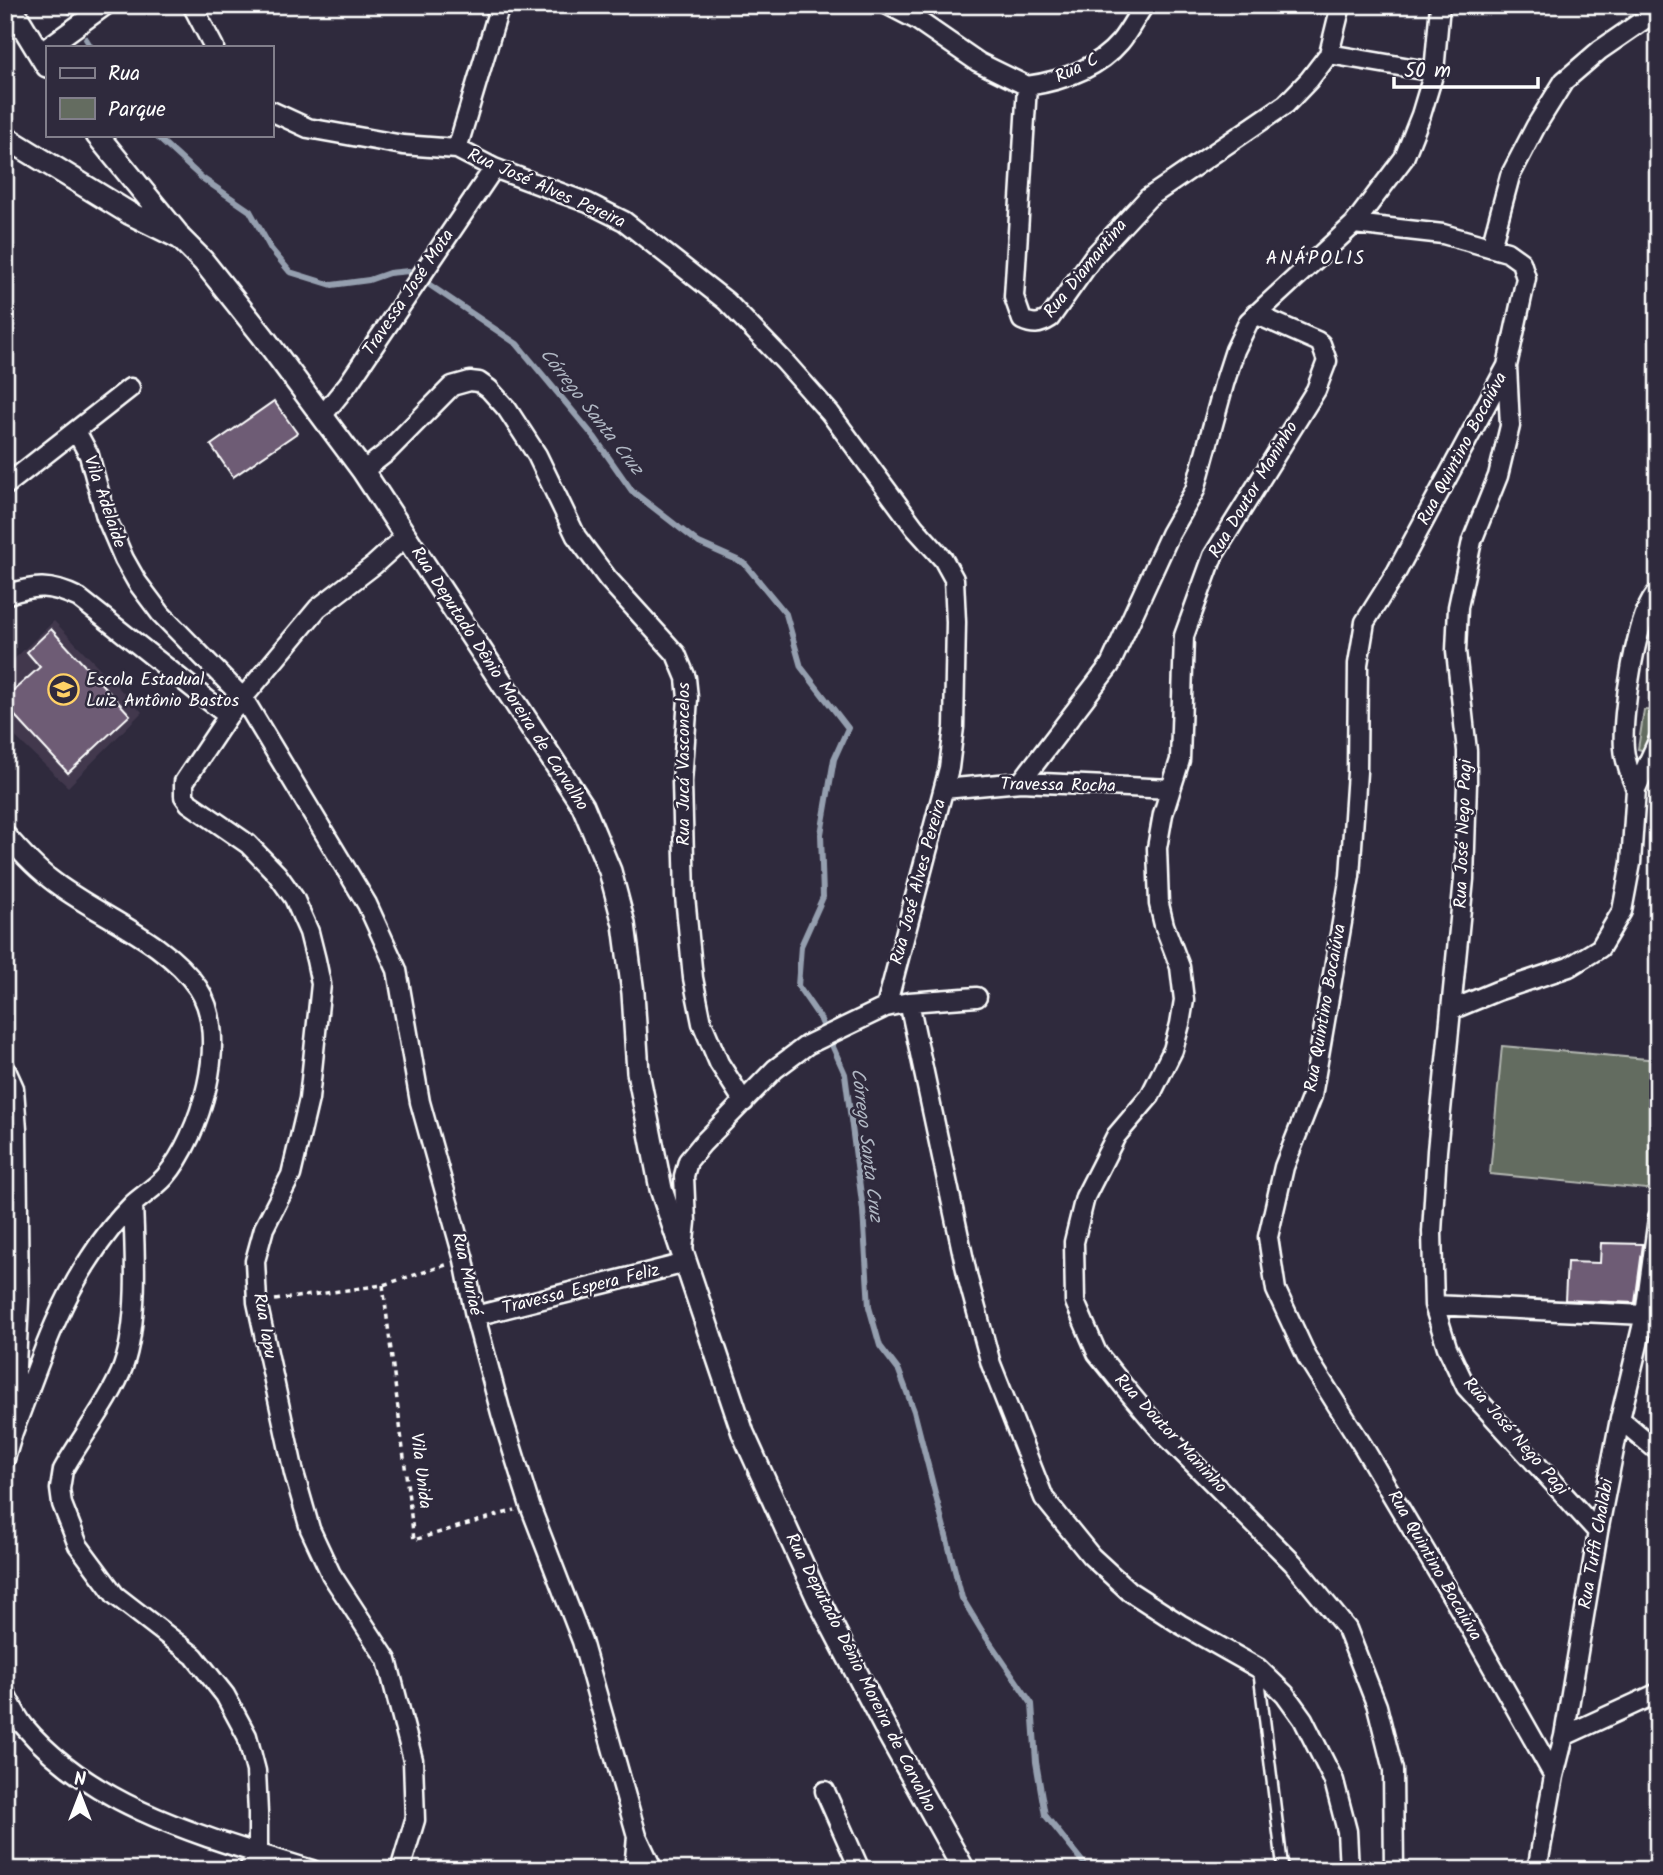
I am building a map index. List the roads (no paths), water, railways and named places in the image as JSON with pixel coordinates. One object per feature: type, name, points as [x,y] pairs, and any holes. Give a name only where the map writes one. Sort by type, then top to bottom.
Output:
[{"type":"street","points":[[10,5],[46,54]]},
{"type":"street","points":[[56,46],[106,5]]},
{"type":"street","points":[[192,5],[213,46]]},
{"type":"street","points":[[457,149],[500,5]]},
{"type":"street","points":[[888,5],[917,20],[978,62],[1027,86]]},
{"type":"street","name":"Rua C","points":[[1027,86],[1050,83],[1100,61],[1120,42],[1144,5]]},
{"type":"street","name":"Rua Diamantina","points":[[1027,86],[1014,297],[1022,320],[1033,325],[1049,318],[1094,256],[1149,198],[1286,104],[1329,54],[1342,5]]},
{"type":"street","points":[[1021,782],[1110,665],[1165,545],[1195,490],[1235,350],[1255,314],[1354,224],[1404,158],[1434,72],[1440,5]]},
{"type":"street","points":[[1491,247],[1510,177],[1536,126],[1564,81],[1600,50],[1658,10]]},
{"type":"street","points":[[1329,54],[1434,72]]},
{"type":"street","name":"Rua José Alves Pereira","points":[[273,112],[308,128],[403,145],[457,149],[494,168],[588,203],[624,221],[726,301],[830,413],[908,519],[943,559],[954,579],[956,622],[954,727],[949,768],[886,1007]]},
{"type":"street","points":[[98,136],[180,238]]},
{"type":"street","name":"Rua Deputado Dênio Moreira de Carvalho","points":[[5,137],[129,213],[180,238],[203,261],[363,471],[583,806],[611,871],[624,925],[633,993],[638,1072],[661,1189],[743,1433],[818,1599],[964,1870]]},
{"type":"street","name":"Travessa José Mota","points":[[322,416],[348,384],[494,168]]},
{"type":"street","name":"Rua José Nego Pagi","points":[[1354,224],[1443,233],[1507,252],[1521,262],[1526,278],[1507,366],[1510,426],[1498,476],[1472,541],[1458,607],[1456,651],[1467,751],[1464,879],[1437,1151],[1432,1232],[1434,1305],[1447,1347],[1466,1387],[1598,1532]]},
{"type":"street","name":"Rua Doutor Maninho","points":[[1255,314],[1317,341],[1325,352],[1327,361],[1316,390],[1213,556],[1184,636],[1180,760],[1163,814],[1157,848],[1158,893],[1164,925],[1180,968],[1184,1000],[1174,1050],[1150,1096],[1116,1136],[1085,1197],[1074,1242],[1075,1302],[1097,1353],[1161,1431],[1293,1563],[1348,1629],[1377,1706],[1393,1770],[1394,1870]]},
{"type":"street","name":"Rua Quintino Bocaiúva","points":[[1507,366],[1397,571],[1365,622],[1358,664],[1357,772],[1350,876],[1312,1096],[1284,1167],[1268,1237],[1276,1290],[1307,1357],[1446,1586],[1554,1776]]},
{"type":"street","name":"Rua Jucá Vasconcelos","points":[[363,471],[386,453],[452,386],[470,381],[479,382],[507,409],[537,455],[576,536],[608,579],[676,654],[686,678],[688,698],[682,782],[685,896],[693,978],[702,1023],[719,1063],[744,1102]]},
{"type":"street","points":[[5,486],[130,388]]},
{"type":"street","name":"Vila Adelaide","points":[[76,431],[89,455],[106,517],[137,582],[161,614],[243,698]]},
{"type":"street","points":[[5,595],[26,588],[51,587],[79,598],[228,716],[318,608],[406,537]]},
{"type":"street","points":[[1636,789],[1624,750],[1625,705],[1645,615],[1658,592]]},
{"type":"street","name":"Rua Muriaé","points":[[243,698],[367,904],[397,970],[420,1102],[464,1260],[475,1316],[501,1413],[530,1506],[582,1641],[637,1836],[653,1870]]},
{"type":"street","name":"Rua Iapu","points":[[228,716],[184,782],[184,796],[189,803],[248,844],[277,874],[294,898],[309,932],[321,984],[309,1099],[300,1145],[291,1175],[264,1228],[255,1261],[257,1302],[310,1529],[331,1574],[387,1660],[413,1760],[415,1820],[400,1870]]},
{"type":"street","points":[[1451,1010],[1497,991],[1569,967],[1600,948],[1622,911],[1631,863],[1636,789],[1658,741]]},
{"type":"street","name":"Travessa Rocha","points":[[944,789],[1021,782],[1171,789]]},
{"type":"street","points":[[5,834],[50,879],[133,933],[182,970],[199,990],[210,1019],[211,1052],[206,1089],[193,1131],[164,1178],[132,1205],[91,1256],[67,1295],[5,1459]]},
{"type":"street","points":[[684,1259],[687,1222],[684,1175],[688,1161],[775,1069],[807,1045],[886,1007],[909,1002],[977,998]]},
{"type":"street","points":[[909,1002],[968,1279],[991,1364],[1044,1498],[1091,1556],[1129,1591],[1180,1624],[1258,1668],[1285,1694],[1303,1719],[1334,1781],[1347,1831],[1349,1870]]},
{"type":"street","points":[[5,1068],[14,1088],[17,1130],[19,1300],[13,1432]]},
{"type":"street","points":[[132,1205],[135,1246],[133,1292],[130,1331],[123,1367],[63,1469],[60,1489],[62,1504],[78,1545],[115,1595],[194,1656],[225,1695],[247,1736],[257,1771],[258,1853],[248,1870]]},
{"type":"street","name":"Rua Tuffi Chalabi","points":[[1537,1870],[1564,1736],[1620,1419],[1652,1314],[1658,1218]]},
{"type":"street","name":"Travessa Espera Feliz","points":[[475,1316],[684,1259]]},
{"type":"street","points":[[1434,1305],[1652,1314]]},
{"type":"street","points":[[1620,1419],[1658,1451]]},
{"type":"street","points":[[5,1693],[22,1724],[63,1766],[120,1800],[182,1829],[312,1870]]},
{"type":"street","points":[[1564,1736],[1658,1693]]},
{"type":"street","points":[[825,1791],[860,1870]]},
{"type":"street","points":[[634,1870],[637,1836]]},
{"type":"lane","points":[[1258,1668],[1283,1870]]},
{"type":"waterway","name":"Córrego Santa Cruz","points":[[66,5],[70,12]]},
{"type":"waterway","name":"Córrego Santa Cruz","points":[[86,39],[90,46]]},
{"type":"waterway","name":"Córrego Santa Cruz","points":[[156,136],[202,178],[250,211],[271,249],[290,272],[332,285],[409,271],[517,344],[595,438],[632,491],[699,543],[744,563],[786,614],[801,667],[848,728],[834,759],[821,834],[823,897],[801,946],[798,986],[820,1018],[845,1074],[863,1210],[869,1307],[880,1346],[899,1371],[914,1411],[962,1598],[1032,1704],[1036,1762],[1045,1815],[1089,1870]]},
{"type":"place","name":"Escola Estadual Luiz Antônio Bastos","points":[[63,690]]},
{"type":"district","name":"ANÁPOLIS","points":[[1316,259]]}]
